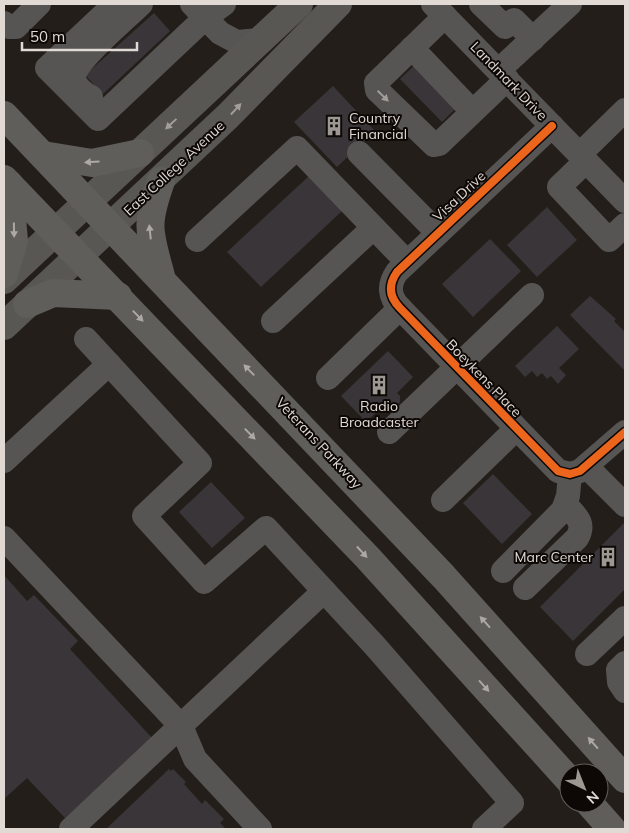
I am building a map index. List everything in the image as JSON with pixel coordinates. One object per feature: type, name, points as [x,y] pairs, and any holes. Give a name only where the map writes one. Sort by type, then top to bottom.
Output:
[{"type":"highway","name":"Veterans Parkway","points":[[4,115],[444,577],[625,779]]},
{"type":"highway","points":[[43,155],[92,163],[140,153]]},
{"type":"highway","points":[[161,181],[150,211],[149,232],[162,280]]},
{"type":"highway","points":[[6,182],[118,296],[374,564],[559,769]]},
{"type":"highway","points":[[4,274],[14,242],[6,182]]},
{"type":"highway","points":[[26,304],[53,293],[118,296]]},
{"type":"highway","points":[[598,813],[612,829]]},
{"type":"main road","points":[[4,280],[54,231],[299,4]]},
{"type":"main road","name":"East College Avenue","points":[[4,326],[161,181],[338,4]]},
{"type":"street","points":[[4,23],[8,27],[16,27],[39,4]]},
{"type":"street","points":[[115,4],[47,68],[98,119],[177,45],[208,8],[220,33],[237,42],[259,40]]},
{"type":"street","points":[[129,4],[76,53],[69,70],[70,78],[88,96],[99,100],[153,50],[177,45]]},
{"type":"street","points":[[76,85],[73,76],[79,63],[141,4]]},
{"type":"street","points":[[481,4],[504,27],[514,20],[533,39]]},
{"type":"street","points":[[439,10],[412,48],[376,83],[377,90],[434,145],[439,144],[472,111],[533,39],[570,4]]},
{"type":"street","name":"Landmark Drive","points":[[439,10],[625,201]]},
{"type":"street","points":[[412,48],[472,111]]},
{"type":"street","points":[[625,110],[559,187],[609,240],[625,225]]},
{"type":"street","name":"Visa Drive","points":[[328,378],[395,299],[392,278],[552,126]]},
{"type":"street","points":[[197,240],[297,148],[407,262]]},
{"type":"street","points":[[359,153],[438,233]]},
{"type":"street","points":[[273,321],[373,228]]},
{"type":"street","points":[[389,432],[532,295]]},
{"type":"street","name":"Boeykens Place","points":[[395,299],[457,367],[555,468],[578,470],[625,505]]},
{"type":"street","points":[[86,339],[200,463],[144,516],[204,582],[266,528],[375,646],[512,803],[484,829]]},
{"type":"street","points":[[4,461],[109,364]]},
{"type":"street","points":[[443,500],[516,429]]},
{"type":"street","points":[[503,571],[556,520],[566,505],[578,470],[624,436]]},
{"type":"street","points":[[525,588],[577,538],[581,531],[580,520],[566,505]]},
{"type":"street","points":[[4,538],[181,726],[195,759],[260,829]]},
{"type":"street","points":[[71,829],[324,590]]},
{"type":"street","points":[[587,654],[625,618]]},
{"type":"street","points":[[625,663],[618,670],[619,682],[625,691]]},
{"type":"building","points":[[154,13],[170,31],[103,94],[85,75]]},
{"type":"building","points":[[419,61],[460,104],[442,122],[400,79]]},
{"type":"building","name":"Country Financial","points":[[333,86],[375,131],[337,167],[294,122]]},
{"type":"building","points":[[310,175],[342,211],[261,287],[227,252]]},
{"type":"building","points":[[547,207],[577,240],[537,277],[507,245]]},
{"type":"building","points":[[490,239],[521,271],[473,317],[442,284]]},
{"type":"building","points":[[590,296],[616,319],[614,321],[625,332],[625,371],[570,315]]},
{"type":"building","points":[[557,326],[579,349],[559,368],[566,375],[558,384],[551,376],[547,379],[542,373],[537,377],[532,371],[525,377],[515,366]]},
{"type":"building","name":"Radio Broadcaster","points":[[388,351],[413,377],[397,393],[400,396],[400,402],[393,409],[387,409],[384,405],[366,422],[341,396]]},
{"type":"building","points":[[493,474],[532,514],[502,544],[463,503]]},
{"type":"building","points":[[211,482],[245,518],[212,548],[179,512]]},
{"type":"building","name":"Marc Center","points":[[624,523],[625,589],[573,641],[540,607]]},
{"type":"building","points":[[4,575],[27,601],[34,595],[78,641],[70,649],[153,739],[65,818],[27,778],[4,799]]},
{"type":"building","points":[[169,769],[171,771],[173,769],[186,782],[184,784],[202,804],[205,800],[224,819],[220,823],[226,829],[106,829]]},
{"type":"cycle path","points":[[552,126],[397,272],[392,282],[391,291],[396,304],[558,471],[570,474],[580,471],[625,432]]},
{"type":"place","name":"Country Financial","points":[[334,126]]},
{"type":"place","name":"Radio Broadcaster","points":[[379,385]]},
{"type":"place","name":"Marc Center","points":[[608,557]]}]
